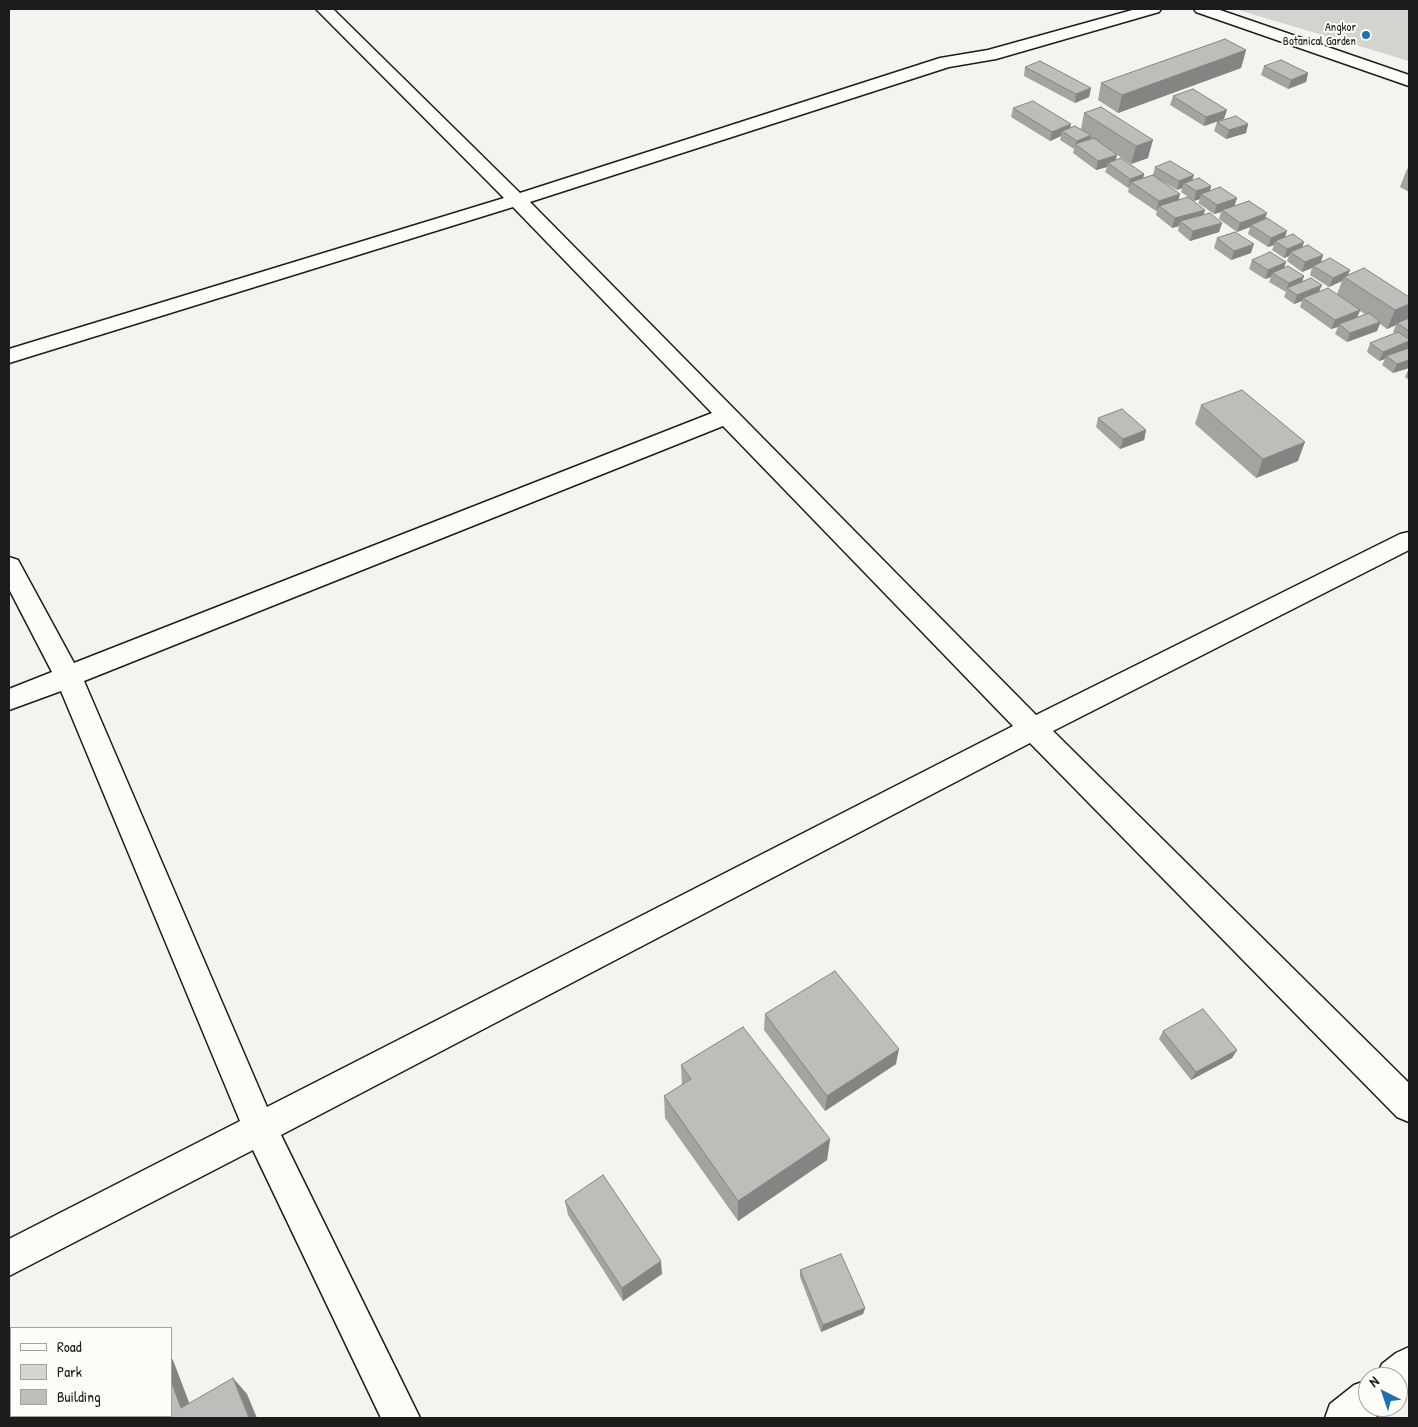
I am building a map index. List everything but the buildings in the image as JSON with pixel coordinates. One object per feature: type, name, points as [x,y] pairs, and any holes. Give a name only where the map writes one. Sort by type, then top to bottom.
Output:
[{"type":"street","points":[[324,9],[518,200],[1033,729],[1409,1106]]},
{"type":"street","points":[[9,356],[518,200],[946,62],[990,56],[1153,9]]},
{"type":"street","points":[[1202,9],[1409,81]]},
{"type":"street","points":[[9,700],[69,678],[729,415]]},
{"type":"street","points":[[9,1258],[1033,729],[1409,540]]},
{"type":"street","points":[[9,566],[69,678],[260,1129],[401,1418]]},
{"type":"street","points":[[1344,1418],[1358,1407]]},
{"type":"green space","name":"Angkor Botanical Garden","points":[[1235,9],[1409,9],[1409,61]]},
{"type":"place","name":"Angkor Botanical Garden","points":[[1366,35]]}]
